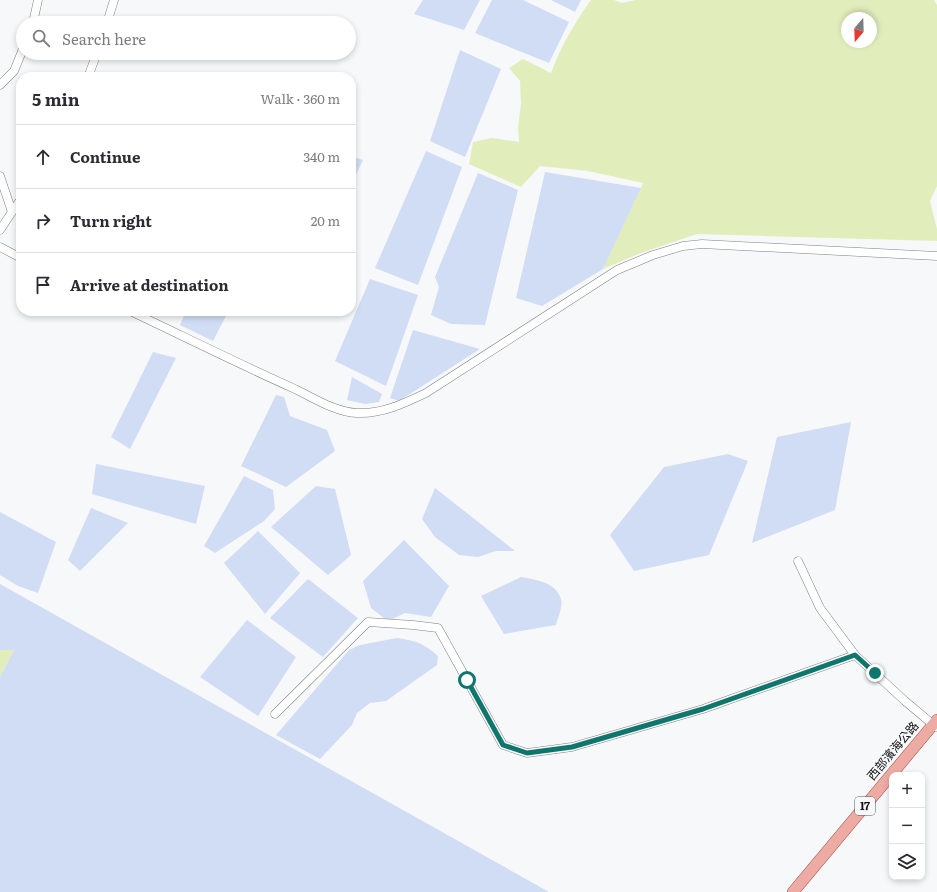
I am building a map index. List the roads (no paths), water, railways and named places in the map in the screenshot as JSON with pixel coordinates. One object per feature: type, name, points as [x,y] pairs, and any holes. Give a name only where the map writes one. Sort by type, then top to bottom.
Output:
[{"type":"main road","name":"西部濱海公路","points":[[793,892],[936,724]]},
{"type":"street","points":[[35,16],[38,0]]},
{"type":"street","points":[[108,16],[113,0]]},
{"type":"street","points":[[0,85],[14,71],[18,60]]},
{"type":"street","points":[[90,72],[94,60]]},
{"type":"street","points":[[0,176],[12,212]]},
{"type":"street","points":[[0,230],[16,206]]},
{"type":"street","points":[[140,316],[341,410],[355,413],[372,413],[400,406],[426,393],[617,270],[653,255],[683,246],[702,244],[937,256]]},
{"type":"street","points":[[0,247],[16,255]]},
{"type":"street","points":[[798,561],[820,608],[855,655],[905,701],[936,724]]},
{"type":"street","points":[[275,714],[368,622],[438,628],[503,745],[527,753],[572,747],[703,709],[855,655]]},
{"type":"water","points":[[423,0],[480,0],[464,30],[414,14]]},
{"type":"water","points":[[492,0],[523,0],[569,22],[549,63],[475,33]]},
{"type":"water","points":[[551,0],[581,0],[575,12]]},
{"type":"water","points":[[460,50],[501,69],[465,157],[430,141]]},
{"type":"water","points":[[426,151],[462,167],[418,285],[375,268]]},
{"type":"water","points":[[356,158],[363,160],[356,175]]},
{"type":"water","points":[[545,172],[641,188],[603,269],[542,306],[516,298]]},
{"type":"water","points":[[478,173],[518,190],[485,325],[451,324],[431,315],[439,287],[435,277]]},
{"type":"water","points":[[370,279],[418,295],[386,386],[335,361],[354,316],[356,316],[356,312]]},
{"type":"water","points":[[184,316],[226,316],[213,341],[180,325]]},
{"type":"water","points":[[413,330],[480,349],[399,401],[390,398]]},
{"type":"water","points":[[153,352],[176,358],[130,449],[111,437]]},
{"type":"water","points":[[352,377],[382,394],[379,402],[365,404],[347,400]]},
{"type":"water","points":[[276,395],[284,397],[290,416],[327,430],[335,451],[286,487],[241,466]]},
{"type":"water","points":[[851,422],[835,510],[752,543],[777,437]]},
{"type":"water","points":[[728,454],[748,461],[709,555],[634,571],[610,535],[664,467]]},
{"type":"water","points":[[96,464],[205,486],[196,524],[92,494]]},
{"type":"water","points":[[244,476],[273,490],[275,509],[264,521],[215,553],[204,546]]},
{"type":"water","points":[[316,486],[335,489],[351,555],[328,575],[271,527]]},
{"type":"water","points":[[435,488],[515,551],[496,551],[478,557],[459,555],[435,537],[422,519]]},
{"type":"water","points":[[91,508],[128,523],[80,571],[68,560]]},
{"type":"water","points":[[0,512],[56,542],[38,593],[18,586],[0,575]]},
{"type":"water","points":[[258,531],[300,573],[265,614],[224,563]]},
{"type":"water","points":[[404,540],[449,586],[431,617],[405,613],[388,621],[371,608],[363,581]]},
{"type":"water","points":[[521,577],[545,583],[555,589],[561,599],[560,612],[556,625],[504,634],[481,596]]},
{"type":"water","points":[[308,579],[358,618],[323,657],[270,618]]},
{"type":"water","points":[[0,584],[549,892],[0,892],[0,677],[14,650],[0,650]]},
{"type":"water","points":[[247,620],[296,657],[258,716],[200,677]]},
{"type":"water","points":[[397,638],[410,640],[424,645],[438,656],[437,665],[386,701],[370,703],[357,713],[352,725],[320,759],[276,735],[349,650],[360,645]]}]
